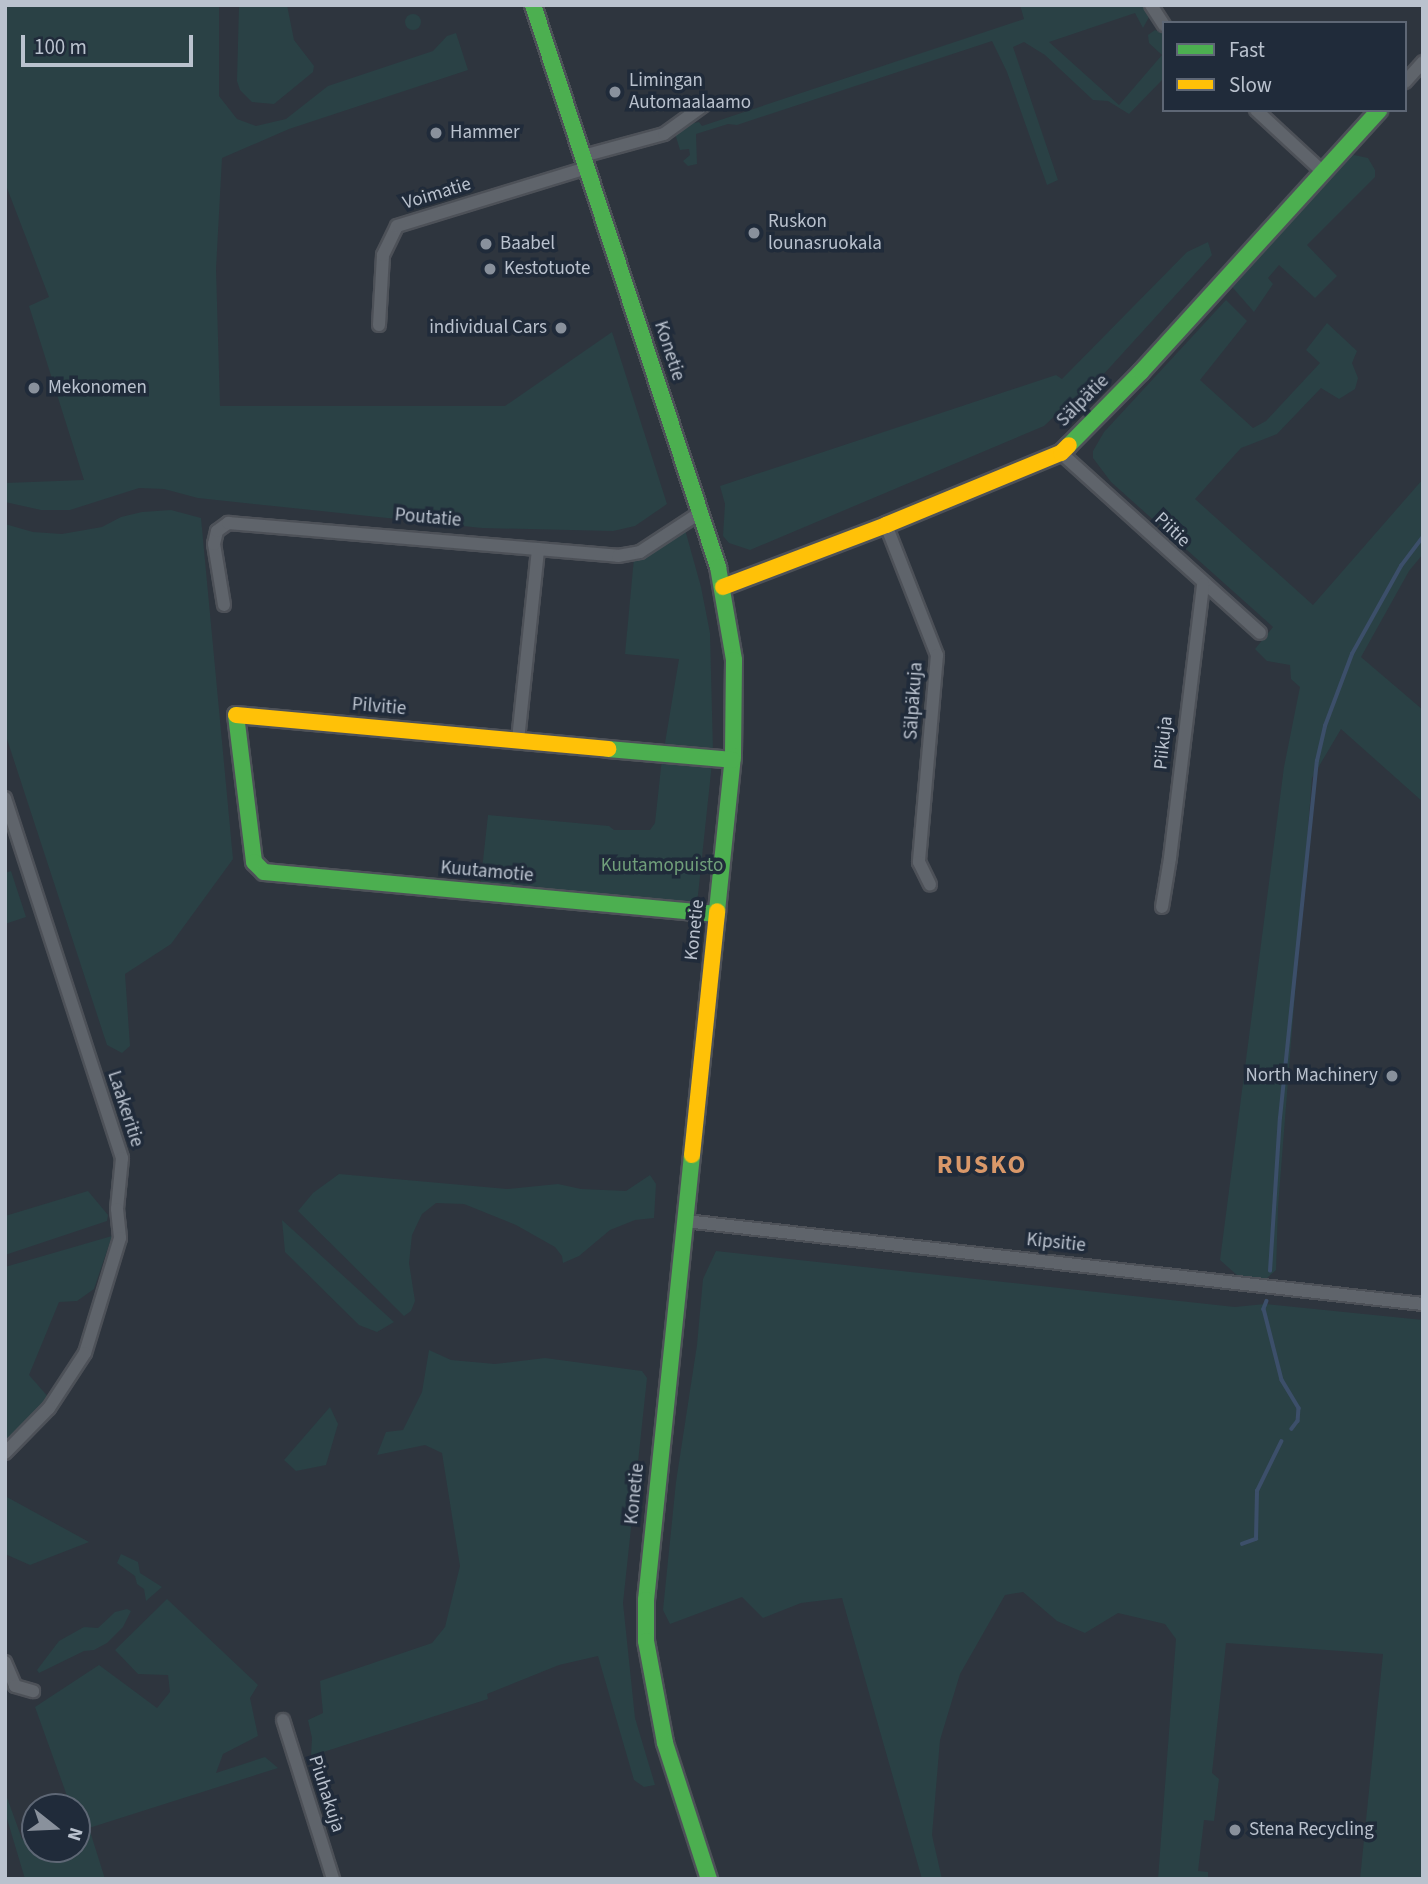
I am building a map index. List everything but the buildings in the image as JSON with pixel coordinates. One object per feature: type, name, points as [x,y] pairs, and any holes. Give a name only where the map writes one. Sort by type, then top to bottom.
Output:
[{"type":"street","name":"Konetie","points":[[533,5],[701,512],[723,587],[734,660],[733,760],[650,1549],[646,1641],[653,1691],[665,1743],[709,1879]]},
{"type":"street","points":[[1151,5],[1162,22]]},
{"type":"street","points":[[1407,80],[1423,62]]},
{"type":"street","name":"Voimatie","points":[[379,326],[383,255],[397,226],[664,134],[708,103]]},
{"type":"street","points":[[1258,112],[1323,172]]},
{"type":"street","name":"Sälpätie","points":[[723,587],[886,526],[1061,453],[1117,398],[1377,112]]},
{"type":"street","name":"Piitie","points":[[1061,453],[1260,633]]},
{"type":"street","name":"Poutatie","points":[[224,605],[214,544],[217,531],[228,523],[618,556],[634,554],[701,512]]},
{"type":"street","name":"Sälpäkuja","points":[[886,526],[937,655],[919,862],[930,885]]},
{"type":"street","points":[[518,740],[538,549]]},
{"type":"street","name":"Piikuja","points":[[1162,907],[1203,584]]},
{"type":"street","name":"Pilvitie","points":[[256,866],[236,715],[733,760]]},
{"type":"street","name":"Laakeritie","points":[[5,798],[122,1158],[117,1209],[120,1238],[85,1353],[49,1408],[5,1453]]},
{"type":"street","name":"Kuutamotie","points":[[256,866],[270,874],[717,914]]},
{"type":"street","name":"Kipsitie","points":[[685,1221],[1423,1304]]},
{"type":"street","points":[[5,1662],[15,1686],[33,1691]]},
{"type":"street","name":"Piuhakuja","points":[[283,1720],[333,1879]]},
{"type":"green space","points":[[5,5],[219,5],[219,96],[237,119],[256,126],[286,119],[328,86],[433,51],[447,36],[456,33],[468,70],[289,129],[222,158],[216,269],[220,406],[505,406],[612,332],[667,504],[635,526],[613,531],[482,528],[198,498],[164,489],[139,488],[70,510],[41,510],[5,502],[5,483],[84,480],[29,306],[49,297],[5,183]]},
{"type":"green space","points":[[239,5],[287,5],[294,40],[314,66],[313,72],[274,104],[252,102],[240,90],[237,81]]},
{"type":"green space","points":[[1020,5],[1144,5],[1149,17],[1143,28],[1135,13],[1049,42],[1119,105],[1162,55],[1162,80],[1129,114],[1108,101],[1093,100],[1045,55],[1024,42],[1013,47],[1058,180],[1047,185],[1007,72],[992,41],[737,125],[728,124],[696,134],[697,164],[688,166],[683,161],[690,155],[689,149],[680,150],[674,130],[685,125],[699,122],[702,126],[1024,19]]},
{"type":"green space","points":[[410,14],[416,14],[421,22],[419,28],[410,30],[405,25],[405,19]]},
{"type":"green space","points":[[1155,30],[1162,33],[1162,55],[1149,43],[1148,35]]},
{"type":"green space","points":[[1349,154],[1368,158],[1375,170],[1375,177],[1307,245],[1337,276],[1315,298],[1279,265],[1268,278],[1273,284],[1254,312],[1233,288],[1232,281]]},
{"type":"green space","points":[[1208,242],[1212,255],[1082,398],[1074,398],[1044,426],[750,550],[729,543],[723,536],[725,504],[720,486],[1056,375],[1062,379],[1187,252]]},
{"type":"green space","points":[[1226,300],[1247,321],[1200,380],[1253,428],[1266,421],[1320,363],[1306,350],[1327,323],[1357,351],[1352,363],[1358,378],[1355,389],[1339,399],[1321,388],[1277,434],[1241,448],[1195,499],[1313,605],[1423,479],[1423,554],[1409,571],[1361,657],[1423,710],[1423,802],[1341,729],[1312,778],[1278,1207],[1276,1270],[1266,1279],[1238,1276],[1220,1260],[1284,767],[1300,687],[1291,679],[1290,665],[1267,661],[1255,649],[1273,627],[1111,482],[1093,458],[1093,451],[1104,432]]},
{"type":"green space","points":[[171,510],[201,518],[233,859],[171,944],[125,974],[130,1046],[122,1053],[107,1045],[5,733],[5,524],[33,532],[62,534],[102,527],[121,517],[142,512]]},
{"type":"green space","points":[[684,526],[701,587],[710,633],[713,751],[664,749],[679,659],[625,654],[634,558]]},
{"type":"green space","name":"Kuutamopuisto","points":[[662,758],[712,763],[697,904],[480,888],[488,815],[609,826],[614,830],[650,830],[655,823]]},
{"type":"green space","points":[[11,871],[26,917],[5,924],[5,873]]},
{"type":"green space","points":[[339,1174],[507,1189],[558,1184],[581,1189],[626,1191],[650,1175],[656,1184],[654,1218],[635,1220],[610,1230],[579,1256],[563,1263],[562,1256],[555,1247],[516,1225],[464,1204],[436,1203],[422,1214],[412,1235],[409,1263],[415,1301],[411,1311],[404,1316],[298,1211],[313,1193]]},
{"type":"green space","points":[[88,1191],[108,1215],[107,1221],[5,1255],[5,1216]]},
{"type":"green space","points":[[282,1220],[394,1322],[377,1332],[359,1325],[285,1252]]},
{"type":"green space","points":[[112,1236],[94,1289],[77,1301],[59,1302],[29,1375],[50,1399],[5,1446],[5,1267]]},
{"type":"green space","points":[[716,1251],[1235,1307],[1265,1304],[1423,1320],[1423,1879],[1360,1879],[1383,1654],[1226,1643],[1212,1773],[1219,1779],[1214,1821],[1204,1820],[1198,1871],[1208,1872],[1208,1879],[1158,1879],[1176,1639],[1165,1624],[1118,1613],[1085,1633],[1057,1621],[1023,1592],[1005,1595],[960,1674],[940,1740],[932,1835],[942,1879],[922,1879],[842,1598],[801,1603],[763,1618],[742,1597],[670,1624],[663,1610],[676,1482],[697,1345],[703,1279]]},
{"type":"green space","points":[[429,1350],[451,1360],[495,1364],[545,1358],[642,1371],[647,1378],[623,1603],[635,1718],[655,1785],[644,1787],[634,1780],[598,1656],[559,1665],[487,1694],[488,1699],[311,1756],[312,1738],[308,1720],[323,1713],[320,1681],[432,1643],[445,1627],[460,1566],[442,1453],[425,1445],[377,1455],[386,1432],[403,1430],[422,1392]]},
{"type":"green space","points":[[330,1407],[338,1424],[326,1465],[296,1471],[284,1460]]},
{"type":"green space","points":[[5,1496],[89,1542],[30,1565],[5,1554]]},
{"type":"green space","points":[[121,1554],[138,1562],[140,1573],[162,1587],[146,1601],[144,1589],[137,1584],[135,1576],[117,1563]]},
{"type":"green space","points":[[167,1599],[258,1685],[250,1698],[258,1736],[223,1754],[216,1773],[265,1757],[278,1768],[91,1827],[91,1793],[66,1793],[35,1707],[99,1665],[157,1708],[170,1692],[168,1675],[138,1674],[115,1650]]},
{"type":"green space","points":[[127,1609],[131,1611],[123,1627],[107,1643],[39,1673],[37,1670],[59,1641],[84,1627],[98,1628],[115,1612]]},
{"type":"green space","points":[[5,1792],[21,1836],[21,1863],[91,1863],[91,1834],[105,1879],[25,1879],[5,1812]]},
{"type":"waterway","points":[[1270,1271],[1280,1118],[1317,761],[1325,726],[1352,654],[1401,566],[1423,537]]},
{"type":"waterway","points":[[1267,1301],[1264,1309],[1282,1380],[1299,1408],[1298,1421],[1292,1429]]},
{"type":"waterway","points":[[1242,1544],[1256,1539],[1257,1491],[1281,1442]]},
{"type":"traffic: fast","points":[[533,5],[718,567],[734,660],[733,756],[717,911]]},
{"type":"traffic: fast","points":[[1069,445],[1141,372],[1377,112]]},
{"type":"traffic: fast","points":[[236,715],[254,862],[264,872],[717,914]]},
{"type":"traffic: fast","points":[[608,749],[733,760]]},
{"type":"traffic: fast","points":[[692,1155],[646,1600],[646,1641],[665,1743],[709,1879]]},
{"type":"traffic: slow","points":[[723,587],[886,525],[1061,453],[1069,445]]},
{"type":"traffic: slow","points":[[236,715],[608,749]]},
{"type":"traffic: slow","points":[[692,1155],[717,911]]},
{"type":"place","name":"Limingan Automaalaamo","points":[[615,92]]},
{"type":"place","name":"Hammer","points":[[436,133]]},
{"type":"place","name":"Ruskon lounasruokala","points":[[754,233]]},
{"type":"place","name":"Baabel","points":[[486,244]]},
{"type":"place","name":"Kestotuote","points":[[490,269]]},
{"type":"place","name":"individual Cars","points":[[561,328]]},
{"type":"place","name":"Mekonomen","points":[[34,388]]},
{"type":"place","name":"North Machinery","points":[[1392,1076]]},
{"type":"place","name":"Stena Recycling","points":[[1235,1830]]},
{"type":"district","name":"RUSKO","points":[[982,1165]]}]
